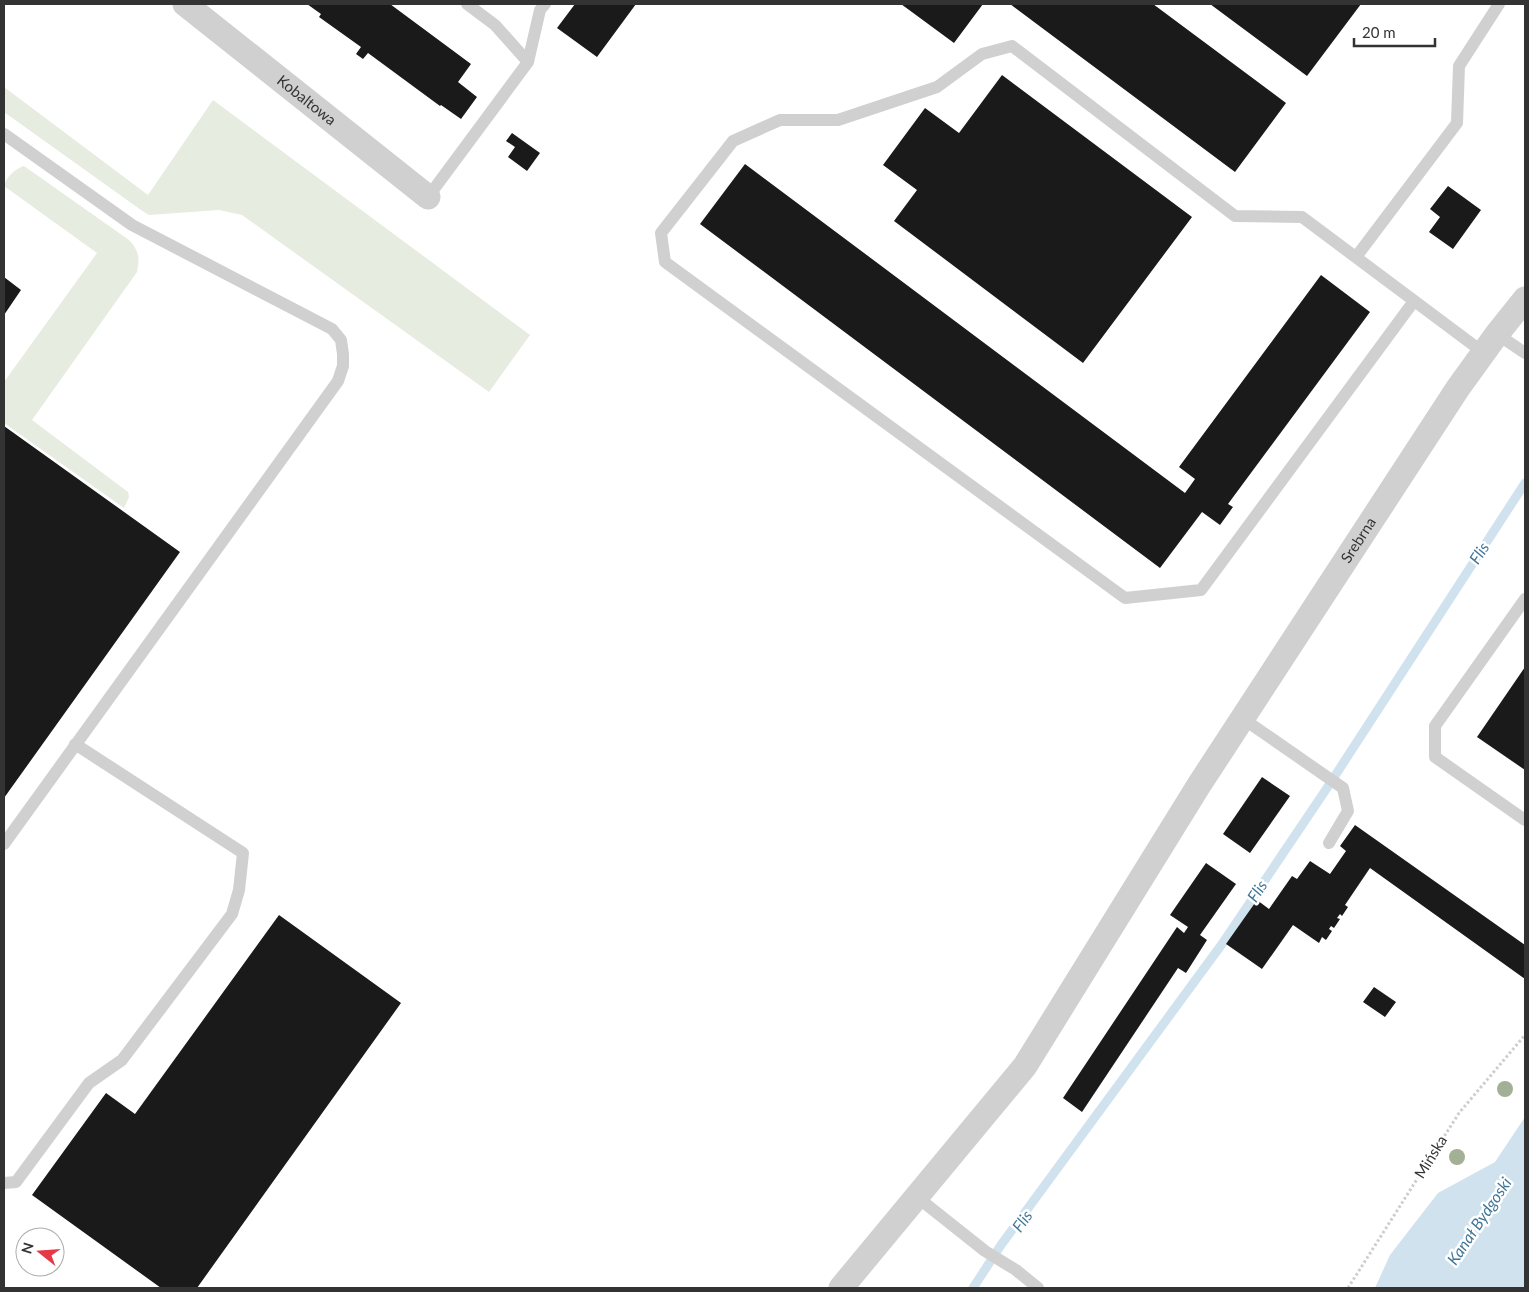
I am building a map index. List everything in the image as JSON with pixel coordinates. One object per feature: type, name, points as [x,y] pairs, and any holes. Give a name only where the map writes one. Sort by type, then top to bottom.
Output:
[{"type":"street","name":"Kobaltowa","points":[[185,4],[428,197]]},
{"type":"street","name":"Srebrna","points":[[841,1288],[1025,1066],[1242,718],[1458,388],[1525,299]]},
{"type":"lane","points":[[467,4],[495,25],[528,62]]},
{"type":"lane","points":[[428,197],[528,62],[540,10],[545,4]]},
{"type":"lane","points":[[1356,257],[1457,123],[1459,66],[1499,4]]},
{"type":"lane","points":[[1414,301],[1201,590],[1125,598],[665,262],[661,232],[733,141],[780,120],[838,120],[937,87],[982,54],[1012,46],[1235,216],[1302,217],[1414,301],[1490,343],[1525,353]]},
{"type":"lane","points":[[4,134],[132,226],[332,329],[341,340],[343,354],[343,366],[338,381],[4,844]]},
{"type":"lane","points":[[1525,599],[1435,726],[1435,756],[1525,820]]},
{"type":"lane","points":[[1242,718],[1343,788],[1348,811],[1329,843]]},
{"type":"lane","points":[[4,1183],[16,1182],[89,1084],[122,1060],[232,914],[239,890],[243,853],[75,744]]},
{"type":"lane","points":[[917,1196],[985,1251],[1010,1266],[1038,1288]]},
{"type":"path","name":"Mińska","points":[[1348,1288],[1460,1112],[1525,1035]]},
{"type":"shaded area","points":[[4,87],[148,195],[213,100],[530,335],[489,392],[242,215],[219,210],[149,215],[141,210],[4,112]]},
{"type":"shaded area","points":[[24,166],[129,240],[135,247],[138,255],[137,272],[32,420],[128,492],[129,497],[124,508],[4,423],[4,382],[97,253],[4,186],[12,173]]},
{"type":"water","name":"Kanał Bydgoski","points":[[1525,1117],[1525,1288],[1375,1288],[1390,1255],[1438,1193],[1495,1162]]},
{"type":"building","points":[[307,4],[390,4],[471,64],[458,82],[477,97],[461,119],[440,106],[368,53],[363,59],[356,54],[361,47],[319,17],[321,14]]},
{"type":"building","points":[[575,4],[636,4],[597,57],[557,28]]},
{"type":"building","points":[[901,4],[983,4],[954,43]]},
{"type":"building","points":[[1010,4],[1153,4],[1286,103],[1235,172]]},
{"type":"building","points":[[1210,4],[1361,4],[1307,76]]},
{"type":"building","points":[[1002,75],[1192,217],[1083,363],[894,221],[917,190],[883,165],[925,108],[959,133]]},
{"type":"building","points":[[512,133],[540,153],[527,171],[508,157],[515,147],[506,141]]},
{"type":"building","points":[[745,164],[1185,493],[1195,479],[1179,467],[1321,275],[1370,312],[1228,504],[1233,507],[1220,525],[1202,512],[1160,568],[700,224]]},
{"type":"building","points":[[1448,186],[1481,210],[1453,249],[1429,232],[1440,217],[1430,209]]},
{"type":"building","points":[[4,277],[21,290],[4,315]]},
{"type":"building","points":[[4,426],[180,552],[4,798]]},
{"type":"building","points":[[1525,667],[1525,770],[1477,737]]},
{"type":"building","points":[[1262,777],[1290,796],[1250,853],[1223,834]]},
{"type":"building","points":[[1355,825],[1525,945],[1525,979],[1370,868],[1345,905],[1348,907],[1342,916],[1340,914],[1337,918],[1340,919],[1334,928],[1331,926],[1329,929],[1332,931],[1326,940],[1322,937],[1319,943],[1293,925],[1262,969],[1226,944],[1257,900],[1269,909],[1292,876],[1297,879],[1310,861],[1330,874],[1346,851],[1340,846]]},
{"type":"building","points":[[1206,863],[1236,884],[1200,935],[1207,940],[1186,973],[1178,968],[1082,1112],[1063,1098],[1177,927],[1184,933],[1188,927],[1170,915]]},
{"type":"building","points":[[279,915],[401,1003],[197,1288],[161,1288],[32,1195],[106,1093],[135,1114]]},
{"type":"building","points":[[1374,987],[1396,1002],[1385,1017],[1363,1002]]},
{"type":"waterway","name":"Flis","points":[[973,1288],[1001,1245],[1222,944],[1329,785],[1525,483]]}]
